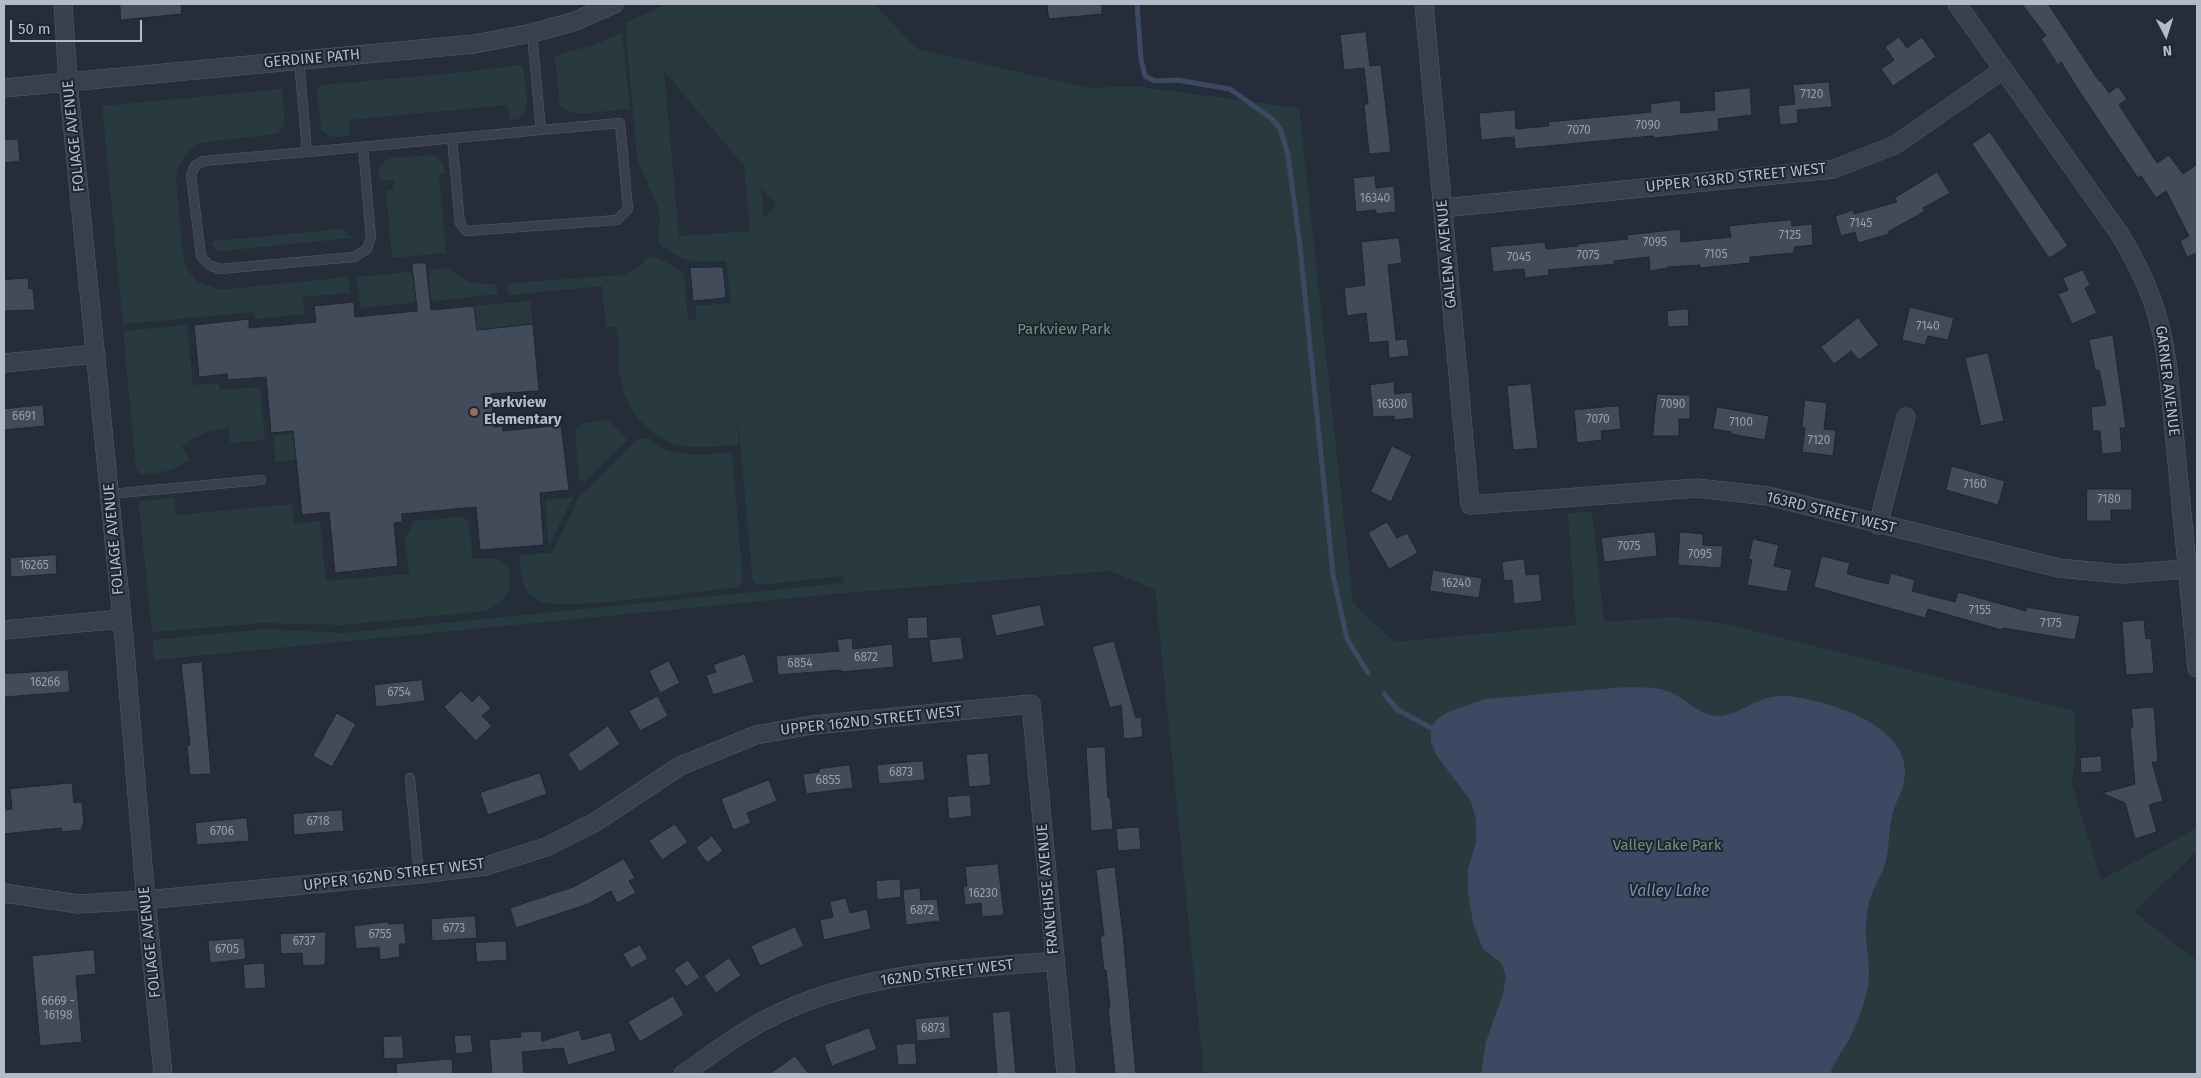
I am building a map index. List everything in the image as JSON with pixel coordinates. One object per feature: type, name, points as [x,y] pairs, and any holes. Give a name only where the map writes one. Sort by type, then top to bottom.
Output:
[{"type":"street","name":"FOLIAGE AVENUE","points":[[63,4],[68,82],[110,494],[163,1074]]},
{"type":"street","name":"GERDINE PATH","points":[[4,88],[474,44],[532,33],[572,22],[614,4]]},
{"type":"street","name":"GALENA AVENUE","points":[[1424,4],[1470,504]]},
{"type":"street","name":"GARNER AVENUE","points":[[1957,4],[2119,233],[2136,261],[2150,294],[2163,333],[2192,569],[2197,668]]},
{"type":"street","name":"UPPER 163RD STREET WEST","points":[[1443,208],[1834,169],[1895,145],[2003,70]]},
{"type":"street","points":[[4,363],[96,354]]},
{"type":"street","points":[[1878,525],[1906,417]]},
{"type":"street","name":"163RD STREET WEST","points":[[1470,504],[1697,488],[1768,496],[1878,525],[2059,568],[2122,574],[2192,569]]},
{"type":"street","points":[[4,630],[121,619]]},
{"type":"street","name":"UPPER 162ND STREET WEST","points":[[4,893],[78,904],[146,900],[486,866],[546,847],[597,821],[680,766],[756,735],[812,725],[1030,704]]},
{"type":"street","name":"FRANCHISE AVENUE","points":[[1030,704],[1066,1074]]},
{"type":"street","name":"162ND STREET WEST","points":[[683,1074],[768,1018],[831,992],[898,976],[1055,961]]},
{"type":"lane","points":[[532,33],[541,130]]},
{"type":"lane","points":[[299,60],[307,152]]},
{"type":"lane","points":[[363,147],[371,237],[366,249],[354,257],[220,269],[209,265],[201,256],[191,175],[195,166],[203,161],[363,147],[452,138],[620,123],[628,209],[617,220],[466,231],[460,223],[452,138]]},
{"type":"lane","points":[[110,494],[262,480]]},
{"type":"lane","points":[[410,778],[419,874]]},
{"type":"green space","points":[[667,4],[874,4],[917,49],[1089,88],[1133,86],[1299,108],[1353,603],[1394,642],[1576,625],[1568,513],[1592,512],[1604,622],[1671,617],[1722,623],[2074,711],[2076,749],[2072,784],[2101,880],[2197,828],[2197,851],[2134,912],[2197,961],[2197,1074],[1204,1074],[1155,589],[1109,571],[845,593],[154,660],[153,640],[264,629],[344,633],[844,583],[843,576],[758,585],[753,581],[736,402],[739,445],[693,447],[669,442],[648,429],[632,410],[626,399],[619,372],[617,326],[606,327],[602,286],[510,295],[508,292],[510,283],[623,275],[640,266],[649,256],[658,258],[684,273],[688,320],[696,319],[695,306],[731,303],[726,261],[705,262],[690,260],[676,255],[658,243],[660,221],[658,208],[637,158],[626,30],[629,28],[625,23]],"holes":[[[664,71],[744,166],[750,231],[679,236]],[[761,188],[776,205],[764,219]]]},
{"type":"green space","points":[[622,33],[630,109],[577,114],[560,107],[555,56],[598,43]]},
{"type":"green space","points":[[518,65],[523,66],[527,100],[523,115],[518,119],[509,120],[508,105],[349,120],[349,136],[330,137],[321,130],[317,87],[323,85],[475,71]]},
{"type":"green space","points":[[282,89],[285,124],[277,134],[198,144],[185,155],[177,171],[176,180],[183,257],[186,267],[196,281],[220,290],[348,277],[350,293],[303,297],[305,314],[256,319],[254,312],[123,324],[102,106]]},
{"type":"green space","points":[[433,155],[439,159],[444,168],[444,174],[439,174],[446,253],[392,258],[386,190],[394,190],[394,180],[380,181],[379,168],[385,161],[391,158]]},
{"type":"green space","points":[[342,229],[352,238],[222,251],[215,249],[212,244],[214,241]]},
{"type":"green space","points":[[450,268],[464,280],[481,284],[494,284],[497,287],[497,294],[435,301],[430,296],[428,275],[432,269]]},
{"type":"green space","points":[[409,272],[413,275],[416,300],[411,303],[360,308],[357,277]]},
{"type":"green space","points":[[530,301],[533,324],[477,330],[474,306]]},
{"type":"green space","points":[[187,325],[193,385],[218,383],[220,390],[260,387],[265,440],[230,443],[229,428],[209,432],[198,436],[182,446],[189,460],[166,471],[140,475],[136,468],[123,331]]},
{"type":"green space","points":[[605,420],[611,422],[627,440],[584,482],[579,478],[575,431],[582,423]]},
{"type":"green space","points":[[293,433],[296,460],[275,462],[273,436]]},
{"type":"green space","points":[[647,438],[656,445],[675,453],[697,455],[729,453],[732,456],[743,580],[739,587],[667,596],[574,604],[552,604],[539,601],[533,597],[525,587],[521,575],[519,555],[552,553],[579,497],[638,439]]},
{"type":"green space","points":[[573,497],[549,546],[545,500]]},
{"type":"green space","points":[[174,498],[176,515],[292,504],[294,524],[320,521],[326,581],[409,574],[405,539],[414,521],[463,517],[468,521],[473,559],[496,558],[509,568],[509,589],[500,603],[486,611],[342,625],[263,623],[152,632],[139,506],[141,501]]},
{"type":"water","name":"Valley Lake","points":[[1626,687],[1662,689],[1680,697],[1703,713],[1717,716],[1725,716],[1767,698],[1777,696],[1788,696],[1823,703],[1842,709],[1879,728],[1893,741],[1902,756],[1905,773],[1903,785],[1891,818],[1885,864],[1870,898],[1867,915],[1868,985],[1855,1027],[1830,1074],[1481,1074],[1486,1042],[1503,994],[1506,976],[1501,963],[1483,949],[1473,923],[1468,892],[1468,869],[1476,842],[1476,819],[1471,801],[1437,756],[1431,742],[1431,728],[1435,721],[1448,712],[1485,699]]},
{"type":"building","points":[[120,4],[181,4],[182,14],[121,20]]},
{"type":"building","points":[[1047,4],[1102,4],[1102,14],[1049,19]]},
{"type":"building","points":[[2022,4],[2048,4],[2109,93],[2118,86],[2127,99],[2119,105],[2157,163],[2169,155],[2183,174],[2197,164],[2197,253],[2187,257],[2180,241],[2189,236],[2166,191],[2156,198],[2141,176],[2138,178],[2061,62],[2058,65],[2041,39],[2046,36]]},
{"type":"building","points":[[1366,32],[1370,66],[1381,65],[1391,152],[1369,154],[1364,104],[1368,104],[1364,68],[1344,70],[1340,35]]},
{"type":"building","points":[[1899,37],[1907,48],[1922,37],[1936,57],[1893,86],[1881,69],[1894,60],[1885,47]]},
{"type":"building","points":[[1829,82],[1832,107],[1797,110],[1798,123],[1780,125],[1778,106],[1795,104],[1793,85]]},
{"type":"building","points":[[1750,88],[1752,115],[1718,119],[1719,131],[1515,149],[1514,137],[1481,140],[1479,113],[1515,110],[1516,129],[1549,126],[1548,122],[1651,112],[1650,104],[1680,100],[1681,113],[1715,110],[1714,92]]},
{"type":"building","points":[[1990,132],[2068,246],[2049,258],[1972,144]]},
{"type":"building","points":[[18,139],[20,161],[4,163],[4,140]]},
{"type":"building","points":[[1937,172],[1950,193],[1923,208],[1925,211],[1888,232],[1889,234],[1858,243],[1855,232],[1841,236],[1835,216],[1853,210],[1854,214],[1897,202],[1895,198]]},
{"type":"building","points":[[1375,176],[1376,188],[1394,186],[1396,212],[1376,214],[1376,210],[1356,212],[1353,178]]},
{"type":"building","points":[[1791,220],[1792,226],[1812,224],[1813,245],[1794,247],[1794,253],[1750,257],[1750,263],[1700,268],[1700,265],[1667,267],[1650,271],[1649,257],[1614,261],[1615,264],[1548,270],[1549,275],[1525,278],[1524,269],[1493,272],[1490,247],[1545,242],[1546,249],[1578,246],[1578,244],[1628,239],[1627,235],[1680,229],[1681,242],[1731,237],[1729,226]]},
{"type":"building","points":[[1399,238],[1402,263],[1388,265],[1396,340],[1407,339],[1409,356],[1389,358],[1388,341],[1369,343],[1366,313],[1347,316],[1344,288],[1365,285],[1361,242]]},
{"type":"building","points":[[412,263],[426,263],[431,310],[474,306],[477,330],[533,324],[539,391],[491,394],[494,427],[502,426],[503,431],[561,425],[569,490],[540,493],[544,545],[480,550],[476,507],[402,514],[402,522],[394,523],[398,566],[335,573],[329,512],[302,515],[293,431],[271,433],[266,377],[228,380],[227,374],[199,377],[194,325],[249,319],[249,328],[316,322],[314,306],[354,302],[355,317],[417,311]]},
{"type":"building","points":[[723,267],[726,298],[693,301],[690,268]]},
{"type":"building","points":[[2083,270],[2090,285],[2085,288],[2097,313],[2072,324],[2058,294],[2068,290],[2063,278]]},
{"type":"building","points":[[28,278],[29,289],[33,288],[35,310],[4,311],[4,280]]},
{"type":"building","points":[[1910,307],[1954,318],[1948,340],[1928,336],[1925,345],[1902,340]]},
{"type":"building","points":[[1688,309],[1689,326],[1668,327],[1667,311]]},
{"type":"building","points":[[1858,318],[1879,345],[1859,360],[1851,351],[1834,364],[1821,347]]},
{"type":"building","points":[[2113,335],[2126,428],[2120,428],[2122,452],[2102,454],[2100,431],[2093,431],[2091,407],[2106,405],[2099,370],[2095,370],[2089,340]]},
{"type":"building","points":[[1988,353],[2004,421],[1981,426],[1965,358]]},
{"type":"building","points":[[1394,382],[1395,394],[1412,392],[1414,418],[1394,420],[1394,416],[1373,417],[1370,385]]},
{"type":"building","points":[[1531,384],[1538,448],[1513,450],[1507,386]]},
{"type":"building","points":[[1657,394],[1690,395],[1690,419],[1679,419],[1679,436],[1653,436]]},
{"type":"building","points":[[1805,400],[1827,403],[1824,429],[1836,430],[1833,456],[1802,452],[1805,428],[1802,428]]},
{"type":"building","points":[[43,405],[45,426],[4,430],[4,409]]},
{"type":"building","points":[[1619,406],[1621,429],[1601,431],[1602,440],[1577,443],[1574,410]]},
{"type":"building","points":[[1717,407],[1769,416],[1765,440],[1713,429]]},
{"type":"building","points":[[1392,446],[1412,456],[1391,502],[1371,492]]},
{"type":"building","points":[[1952,466],[2005,481],[1998,505],[1946,490]]},
{"type":"building","points":[[2087,489],[2132,489],[2132,510],[2111,510],[2111,521],[2087,521]]},
{"type":"building","points":[[1387,522],[1397,538],[1407,533],[1418,553],[1389,569],[1368,533]]},
{"type":"building","points":[[1655,532],[1657,556],[1604,562],[1601,538]]},
{"type":"building","points":[[1680,532],[1703,534],[1703,545],[1723,546],[1721,568],[1678,565]]},
{"type":"building","points":[[1753,539],[1779,545],[1774,566],[1792,570],[1787,592],[1747,585],[1752,560],[1749,559]]},
{"type":"building","points":[[56,555],[57,574],[11,577],[10,558]]},
{"type":"building","points":[[1822,556],[1850,563],[1847,574],[1888,584],[1891,573],[1915,580],[1912,591],[1955,602],[1958,592],[2026,611],[2026,607],[2080,616],[2075,640],[2003,628],[2002,630],[1928,609],[1925,618],[1814,587]]},
{"type":"building","points":[[1524,559],[1526,575],[1539,574],[1542,601],[1514,604],[1512,580],[1504,581],[1502,562]]},
{"type":"building","points":[[1433,570],[1482,578],[1479,598],[1430,591]]},
{"type":"building","points":[[1040,605],[1045,626],[996,636],[991,615]]},
{"type":"building","points":[[927,617],[928,638],[908,639],[907,618]]},
{"type":"building","points":[[2144,620],[2146,639],[2151,638],[2154,673],[2126,675],[2122,622]]},
{"type":"building","points":[[961,637],[964,659],[932,663],[929,640]]},
{"type":"building","points":[[852,638],[853,649],[892,644],[894,667],[778,675],[776,656],[839,651],[837,640]]},
{"type":"building","points":[[1114,641],[1136,718],[1141,717],[1143,737],[1124,739],[1121,705],[1110,708],[1092,647]]},
{"type":"building","points":[[745,654],[754,682],[713,695],[706,675],[716,672],[713,665]]},
{"type":"building","points":[[669,661],[680,683],[660,693],[649,671]]},
{"type":"building","points":[[202,662],[211,774],[190,775],[187,746],[190,745],[181,664]]},
{"type":"building","points":[[68,670],[70,692],[4,697],[4,674]]},
{"type":"building","points":[[422,680],[425,701],[376,707],[374,685]]},
{"type":"building","points":[[461,691],[472,702],[479,695],[491,708],[482,716],[492,726],[476,741],[444,707]]},
{"type":"building","points":[[658,696],[668,716],[640,731],[629,711]]},
{"type":"building","points":[[2154,707],[2158,762],[2152,762],[2163,801],[2149,805],[2157,832],[2135,839],[2125,803],[2102,793],[2135,784],[2130,728],[2133,727],[2131,709]]},
{"type":"building","points":[[337,713],[356,724],[332,767],[313,756]]},
{"type":"building","points":[[608,726],[620,744],[580,772],[568,754]]},
{"type":"building","points":[[1105,747],[1108,798],[1110,797],[1113,829],[1091,831],[1086,748]]},
{"type":"building","points":[[988,753],[991,785],[969,787],[966,755]]},
{"type":"building","points":[[2101,756],[2102,772],[2081,773],[2080,758]]},
{"type":"building","points":[[923,761],[925,780],[879,784],[877,765]]},
{"type":"building","points":[[850,765],[853,788],[806,794],[803,774],[819,772],[819,769]]},
{"type":"building","points":[[540,773],[547,794],[488,815],[480,793]]},
{"type":"building","points":[[769,780],[777,801],[747,813],[751,823],[733,830],[721,799]]},
{"type":"building","points":[[72,783],[74,803],[82,802],[84,825],[82,825],[82,830],[62,832],[61,828],[4,834],[4,810],[12,809],[10,789]]},
{"type":"building","points":[[970,795],[972,816],[949,819],[947,797]]},
{"type":"building","points":[[342,810],[344,831],[294,835],[293,814]]},
{"type":"building","points":[[247,818],[249,841],[197,845],[195,823]]},
{"type":"building","points":[[675,824],[688,842],[662,860],[649,841]]},
{"type":"building","points":[[1139,827],[1141,849],[1118,851],[1116,829]]},
{"type":"building","points":[[712,836],[723,851],[707,863],[696,848]]},
{"type":"building","points":[[624,859],[635,878],[629,881],[636,893],[617,903],[611,891],[588,904],[516,928],[510,908],[573,887]]},
{"type":"building","points":[[998,864],[1004,915],[982,917],[981,903],[965,905],[963,886],[967,886],[965,867]]},
{"type":"building","points":[[1115,867],[1136,1074],[1115,1074],[1106,970],[1104,970],[1100,936],[1104,936],[1096,870]]},
{"type":"building","points":[[900,879],[901,897],[877,900],[876,881]]},
{"type":"building","points":[[920,888],[921,900],[937,899],[940,921],[906,925],[903,890]]},
{"type":"building","points":[[846,898],[850,913],[867,909],[871,929],[824,940],[820,920],[833,917],[830,902]]},
{"type":"building","points":[[475,916],[477,938],[432,941],[431,919]]},
{"type":"building","points":[[388,922],[389,924],[404,923],[406,944],[399,944],[400,957],[380,960],[379,947],[356,949],[354,926]]},
{"type":"building","points":[[795,927],[804,946],[760,966],[751,946]]},
{"type":"building","points":[[326,932],[325,965],[303,966],[302,953],[281,954],[280,934]]},
{"type":"building","points":[[244,938],[246,959],[210,963],[208,941]]},
{"type":"building","points":[[506,941],[507,960],[477,962],[475,943]]},
{"type":"building","points":[[640,945],[648,959],[631,968],[623,954]]},
{"type":"building","points":[[94,950],[96,974],[76,976],[82,1042],[40,1046],[32,956]]},
{"type":"building","points":[[729,958],[741,975],[716,993],[704,976]]},
{"type":"building","points":[[688,960],[700,977],[686,987],[674,970]]},
{"type":"building","points":[[264,963],[266,988],[245,989],[243,965]]},
{"type":"building","points":[[673,996],[684,1015],[640,1042],[628,1022]]},
{"type":"building","points":[[1010,1011],[1016,1074],[997,1074],[992,1013]]},
{"type":"building","points":[[949,1016],[951,1038],[917,1041],[915,1019]]},
{"type":"building","points":[[869,1028],[877,1049],[832,1066],[824,1045]]},
{"type":"building","points":[[579,1030],[582,1040],[611,1032],[616,1051],[568,1065],[563,1048],[522,1052],[524,1074],[492,1074],[489,1040],[521,1037],[520,1032],[541,1031],[542,1041]]},
{"type":"building","points":[[471,1035],[473,1052],[456,1054],[454,1036]]},
{"type":"building","points":[[402,1036],[404,1058],[384,1059],[383,1037]]},
{"type":"building","points":[[915,1043],[917,1064],[898,1065],[896,1045]]},
{"type":"building","points":[[795,1056],[809,1074],[770,1074]]},
{"type":"building","points":[[452,1059],[453,1074],[397,1074],[396,1064]]},
{"type":"waterway","points":[[1137,4],[1141,59],[1145,76],[1155,81],[1177,80],[1230,89],[1271,118],[1280,128],[1288,155],[1300,246],[1333,575],[1347,639],[1368,673]]},
{"type":"waterway","points":[[1384,694],[1398,710],[1431,728]]},
{"type":"place","name":"Parkview Elementary","points":[[474,412]]},
{"type":"park label","name":"Parkview Park","points":[[1064,330]]},
{"type":"park label","name":"Valley Lake Park","points":[[1667,846]]}]
